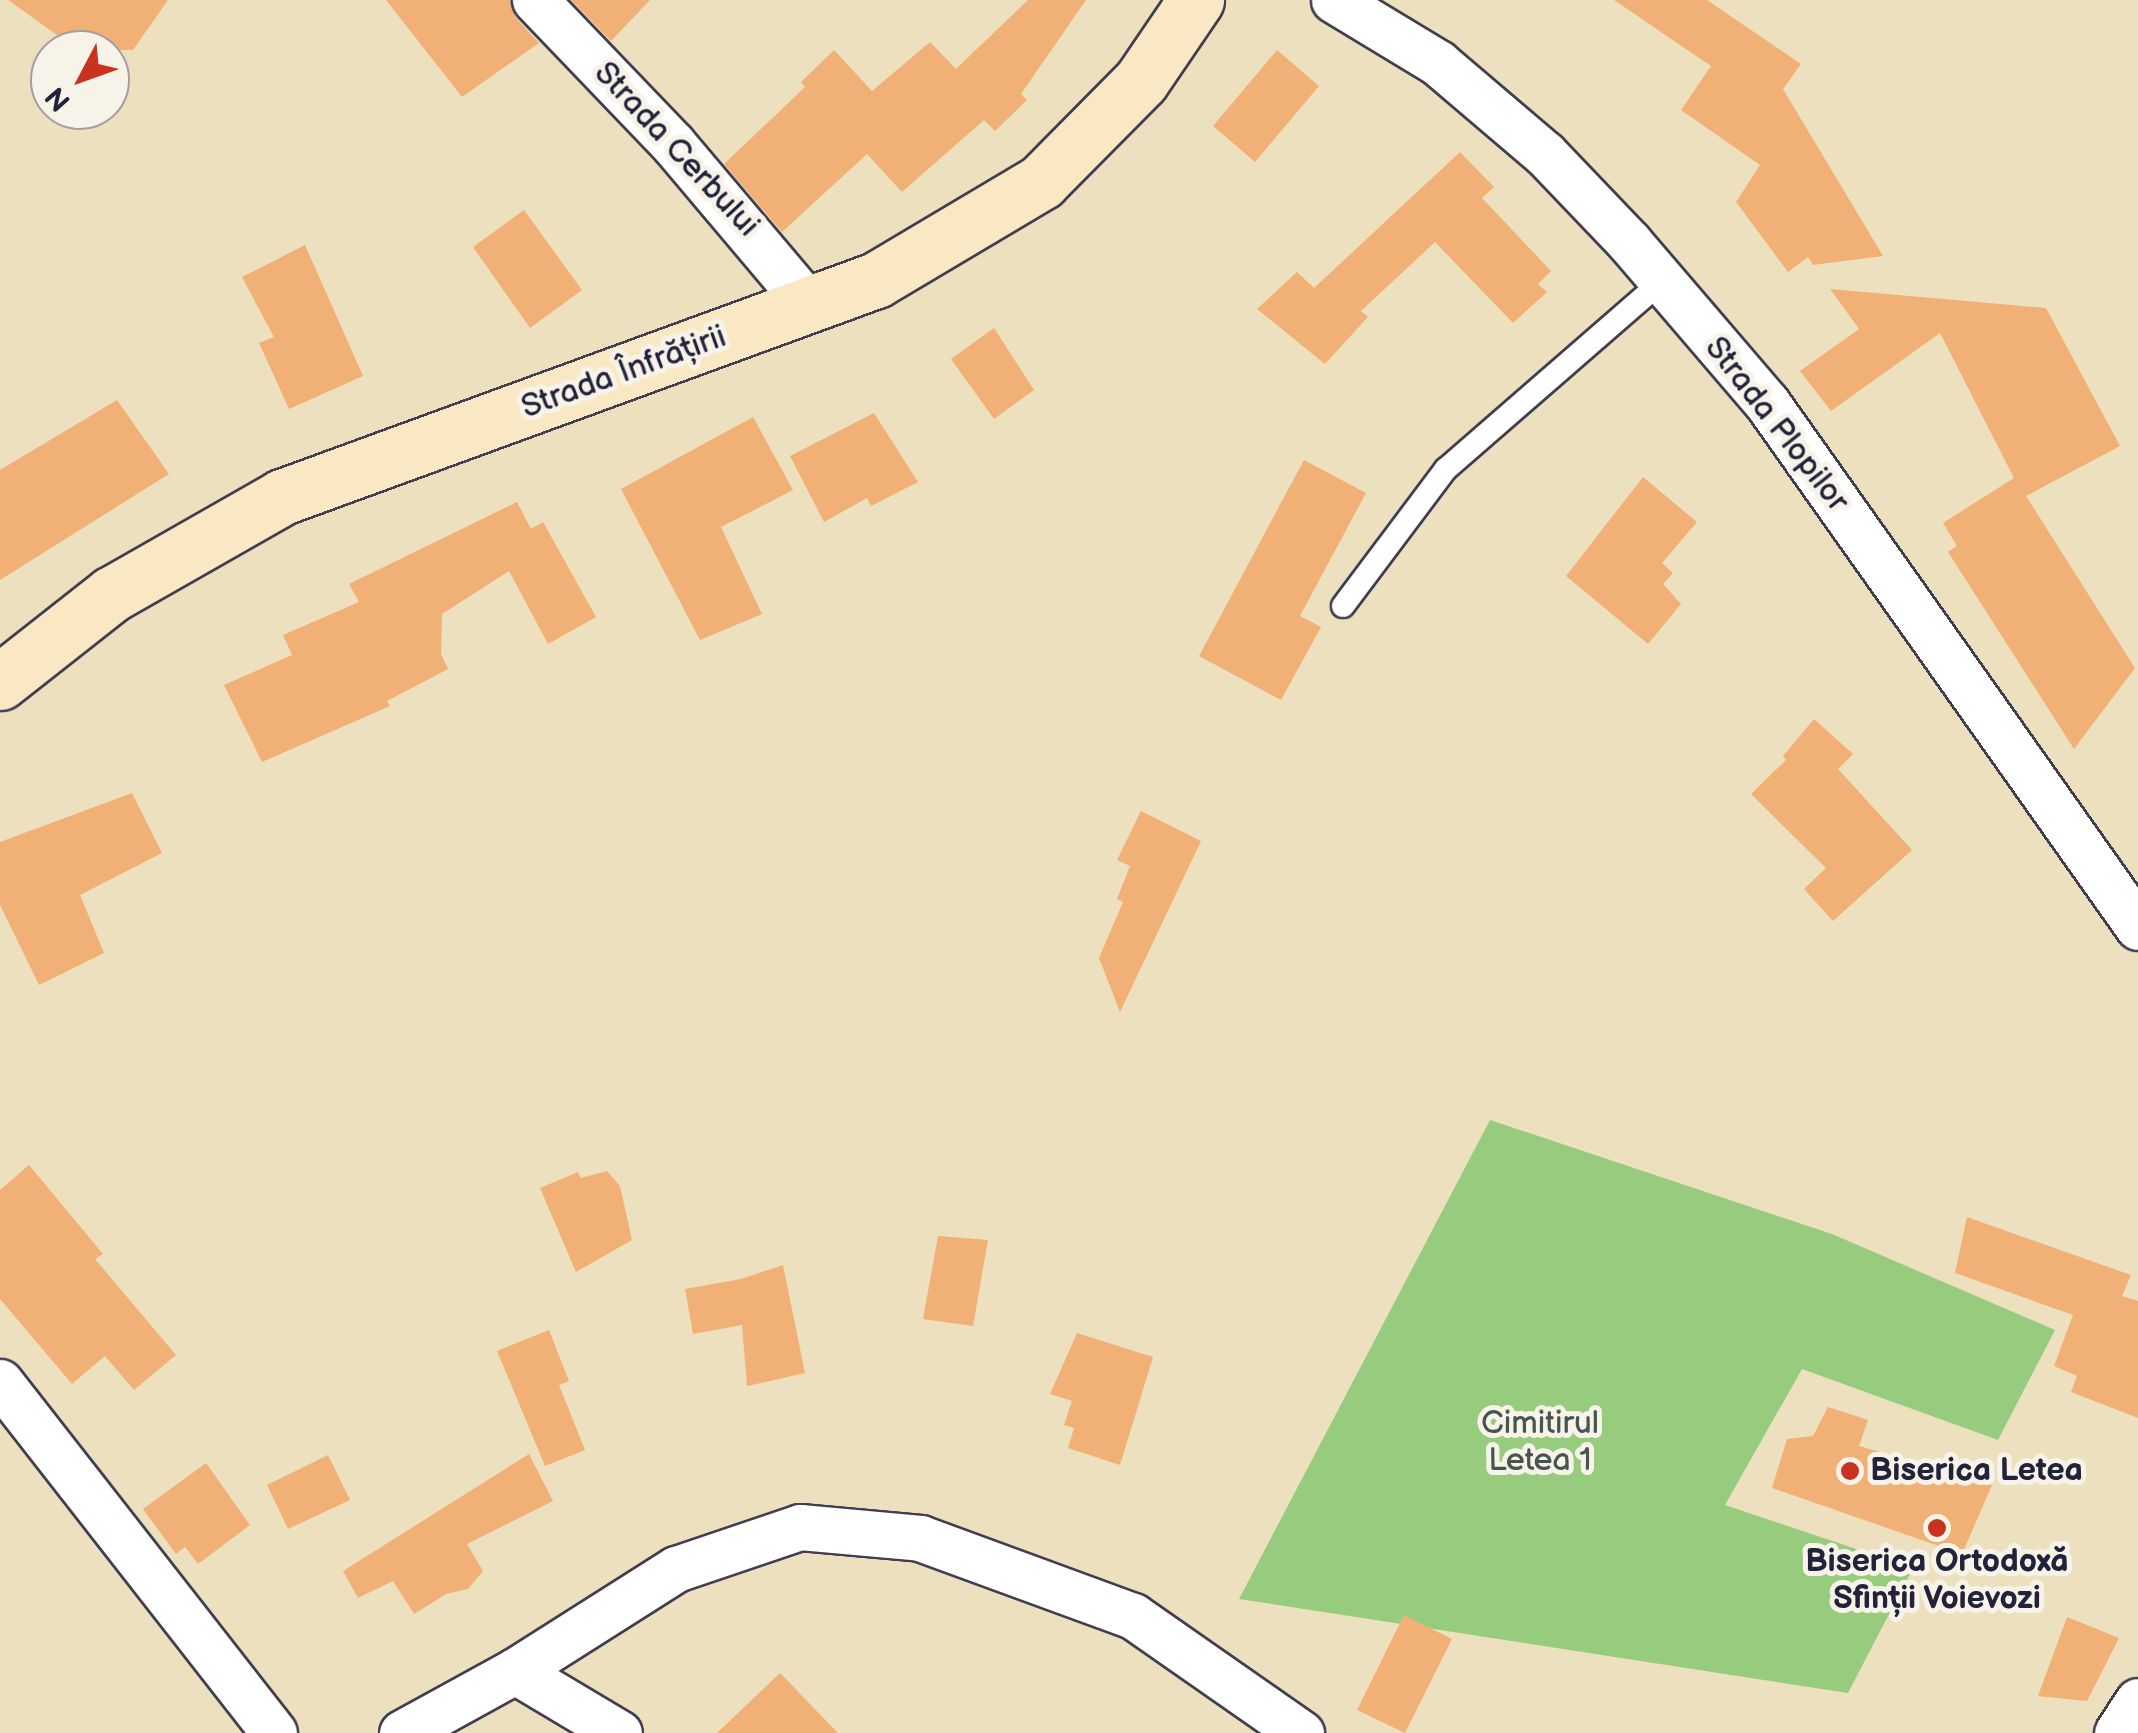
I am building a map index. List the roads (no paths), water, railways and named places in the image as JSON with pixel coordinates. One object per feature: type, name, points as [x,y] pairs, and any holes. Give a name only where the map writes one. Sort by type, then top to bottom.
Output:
[{"type":"main road","name":"Strada Înfrățirii","points":[[0,682],[112,594],[282,497],[876,280],[1042,182],[1141,81],[1196,0]]},
{"type":"street","name":"Strada Cerbului","points":[[535,0],[674,144],[810,306]]},
{"type":"street","name":"Strada Plopilor","points":[[1334,0],[1438,63],[1518,132],[1629,242],[1767,403],[2138,927]]},
{"type":"street","points":[[0,1382],[274,1733]]},
{"type":"street","points":[[402,1733],[515,1671],[676,1569],[800,1528],[920,1538],[1133,1616],[1302,1733]]},
{"type":"street","points":[[515,1671],[618,1733]]},
{"type":"street","points":[[2117,1733],[2138,1701]]},
{"type":"lane","points":[[1343,606],[1446,469],[1661,282]]},
{"type":"place","name":"Biserica Letea","points":[[1850,1471]]},
{"type":"place","name":"Biserica Ortodoxă Sfinții Voievozi","points":[[1937,1528]]},
{"type":"park label","name":"Cimitirul Letea 1","points":[[1540,1444]]}]
